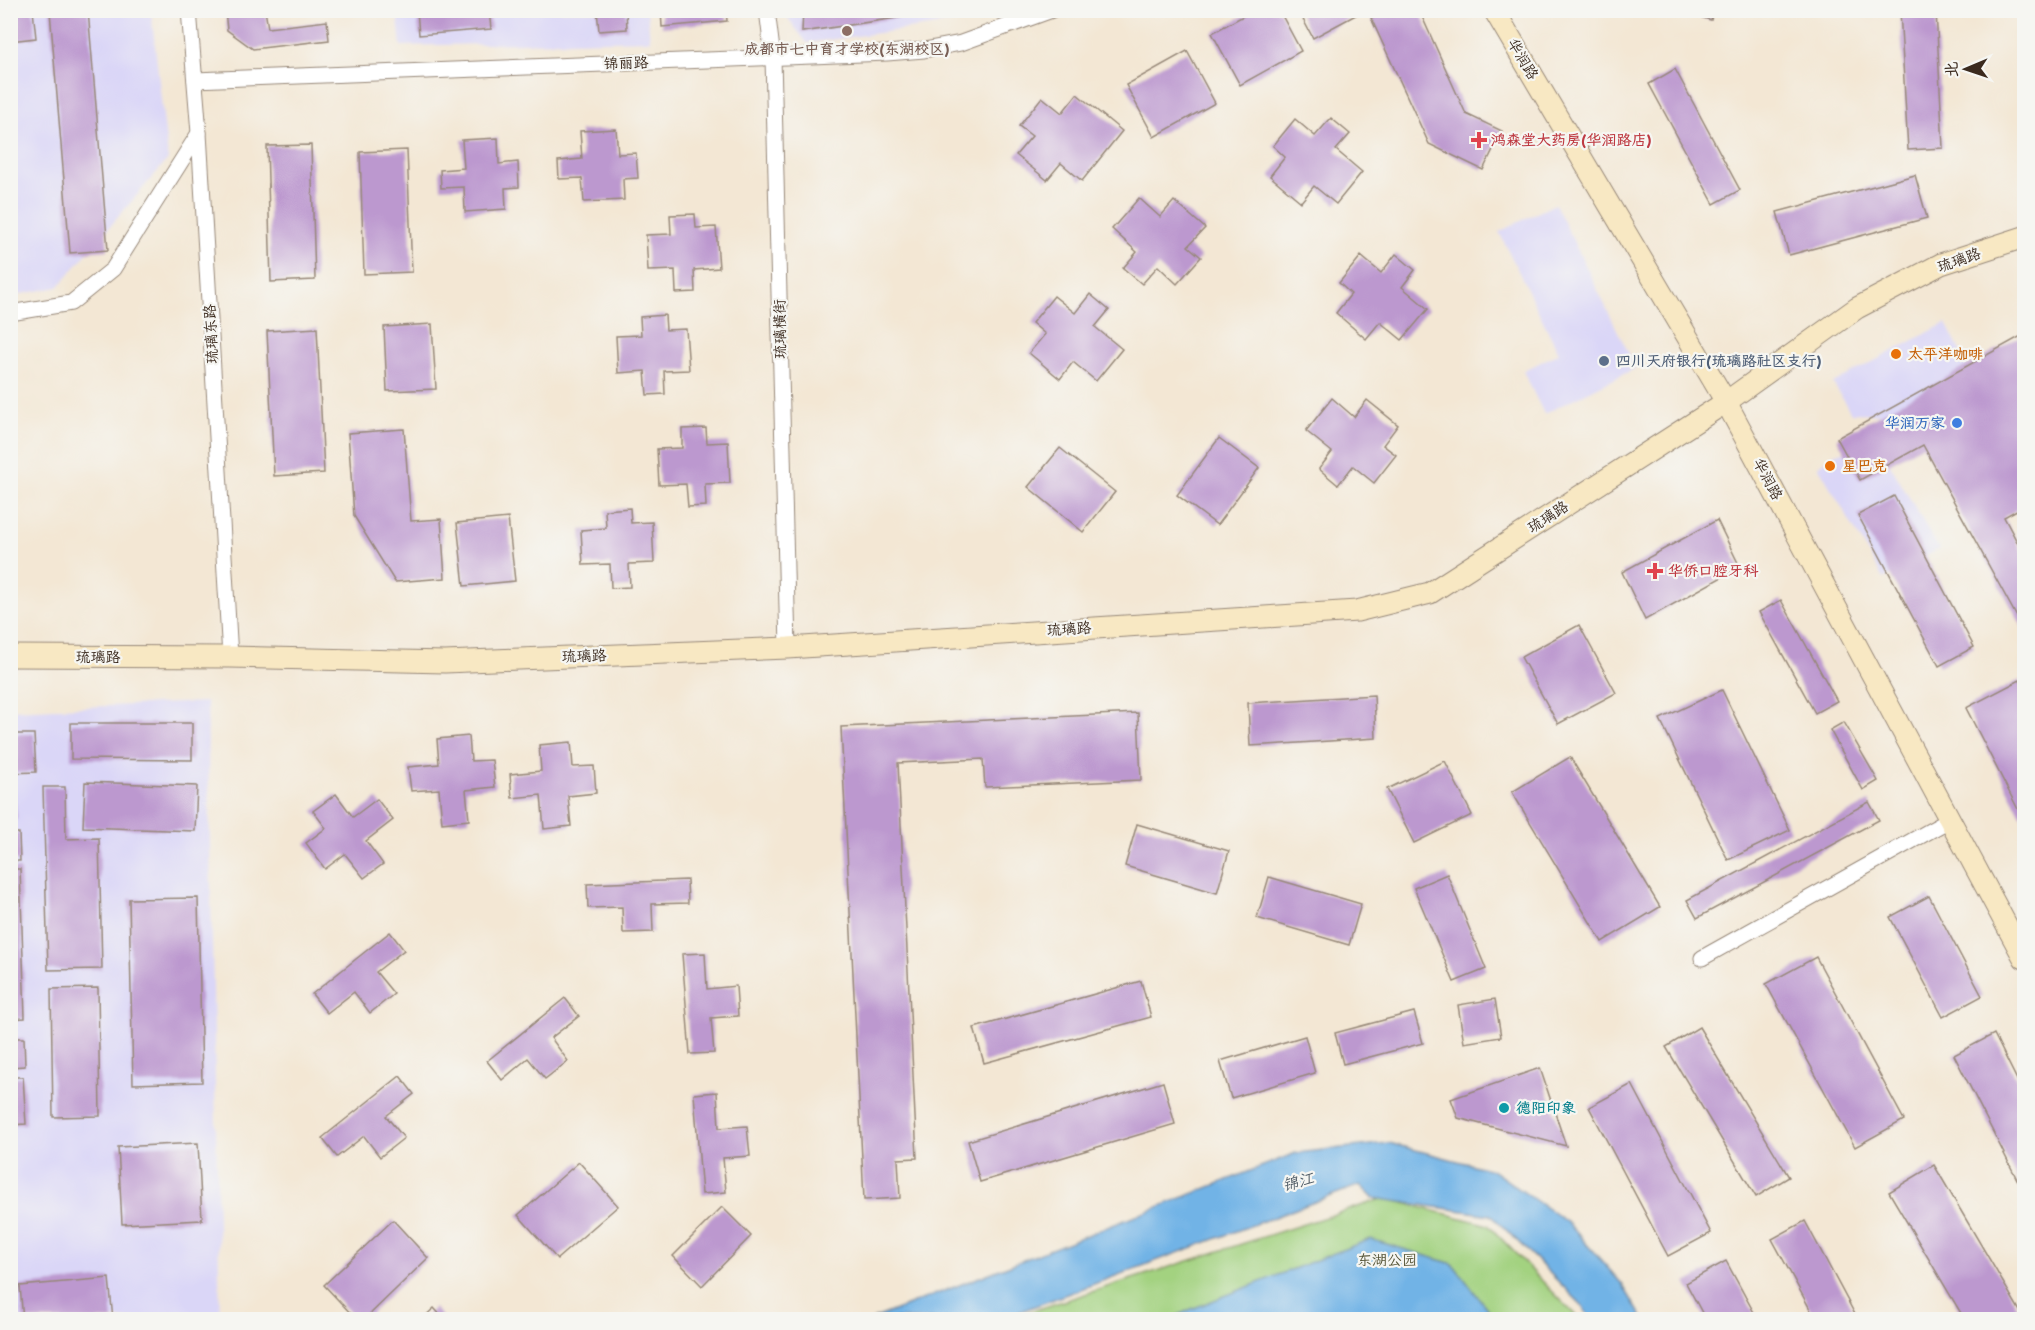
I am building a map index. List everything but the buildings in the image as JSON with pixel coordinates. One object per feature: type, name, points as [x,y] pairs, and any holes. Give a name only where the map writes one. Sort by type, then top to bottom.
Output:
[{"type":"street","name":"琉璃东路","points":[[189,10],[199,133],[230,657]]},
{"type":"street","name":"琉璃横街","points":[[767,10],[773,58],[788,648]]},
{"type":"street","name":"锦丽路","points":[[195,80],[924,50],[961,43],[1052,10]]},
{"type":"street","name":"华润路","points":[[1494,10],[1726,402],[2025,958]]},
{"type":"street","points":[[10,313],[70,303],[113,269],[199,133]]},
{"type":"street","name":"琉璃路","points":[[10,656],[230,657],[445,662],[788,648],[1357,611],[1430,593],[1726,402],[1857,308],[1941,264],[2025,237]]},
{"type":"street","points":[[1702,958],[1951,819]]},
{"type":"shaded area","points":[[11,11],[151,11],[168,159],[58,287],[11,296]]},
{"type":"shaded area","points":[[397,11],[647,11],[650,40],[401,46]]},
{"type":"shaded area","name":"成都市七中育才学校(东湖校区)","points":[[786,11],[1009,11],[986,18],[807,43],[787,17]]},
{"type":"shaded area","points":[[1555,204],[1636,368],[1544,414],[1523,371],[1559,353],[1499,232]]},
{"type":"shaded area","points":[[1946,323],[2024,469],[2024,498],[1977,522],[1913,400],[1887,414],[1851,413],[1833,383]]},
{"type":"shaded area","points":[[1881,449],[1939,549],[1883,579],[1818,466],[1835,453]]},
{"type":"shaded area","points":[[207,702],[220,1319],[11,1319],[10,710]]},
{"type":"green space","name":"东湖公园","points":[[1385,1198],[1488,1225],[1579,1319],[1004,1320]]},
{"type":"water","name":"锦江","points":[[1389,1143],[1492,1170],[1568,1223],[1622,1284],[1643,1319],[1590,1319],[1582,1305],[1491,1215],[1373,1198],[1360,1185],[1000,1319],[873,1319],[1296,1153]]},
{"type":"water","points":[[1370,1239],[1453,1264],[1495,1319],[1171,1319],[1189,1310]]},
{"type":"place","name":"成都市七中育才学校(东湖校区)","points":[[847,31]]},
{"type":"place","name":"鸿森堂大药房(华润路店)","points":[[1479,140]]},
{"type":"place","name":"太平洋咖啡","points":[[1896,354]]},
{"type":"place","name":"四川天府银行(琉璃路社区支行)","points":[[1604,361]]},
{"type":"place","name":"华润万家","points":[[1957,423]]},
{"type":"place","name":"星巴克","points":[[1830,466]]},
{"type":"place","name":"华侨口腔牙科","points":[[1655,571]]},
{"type":"place","name":"德阳印象","points":[[1504,1108]]}]
